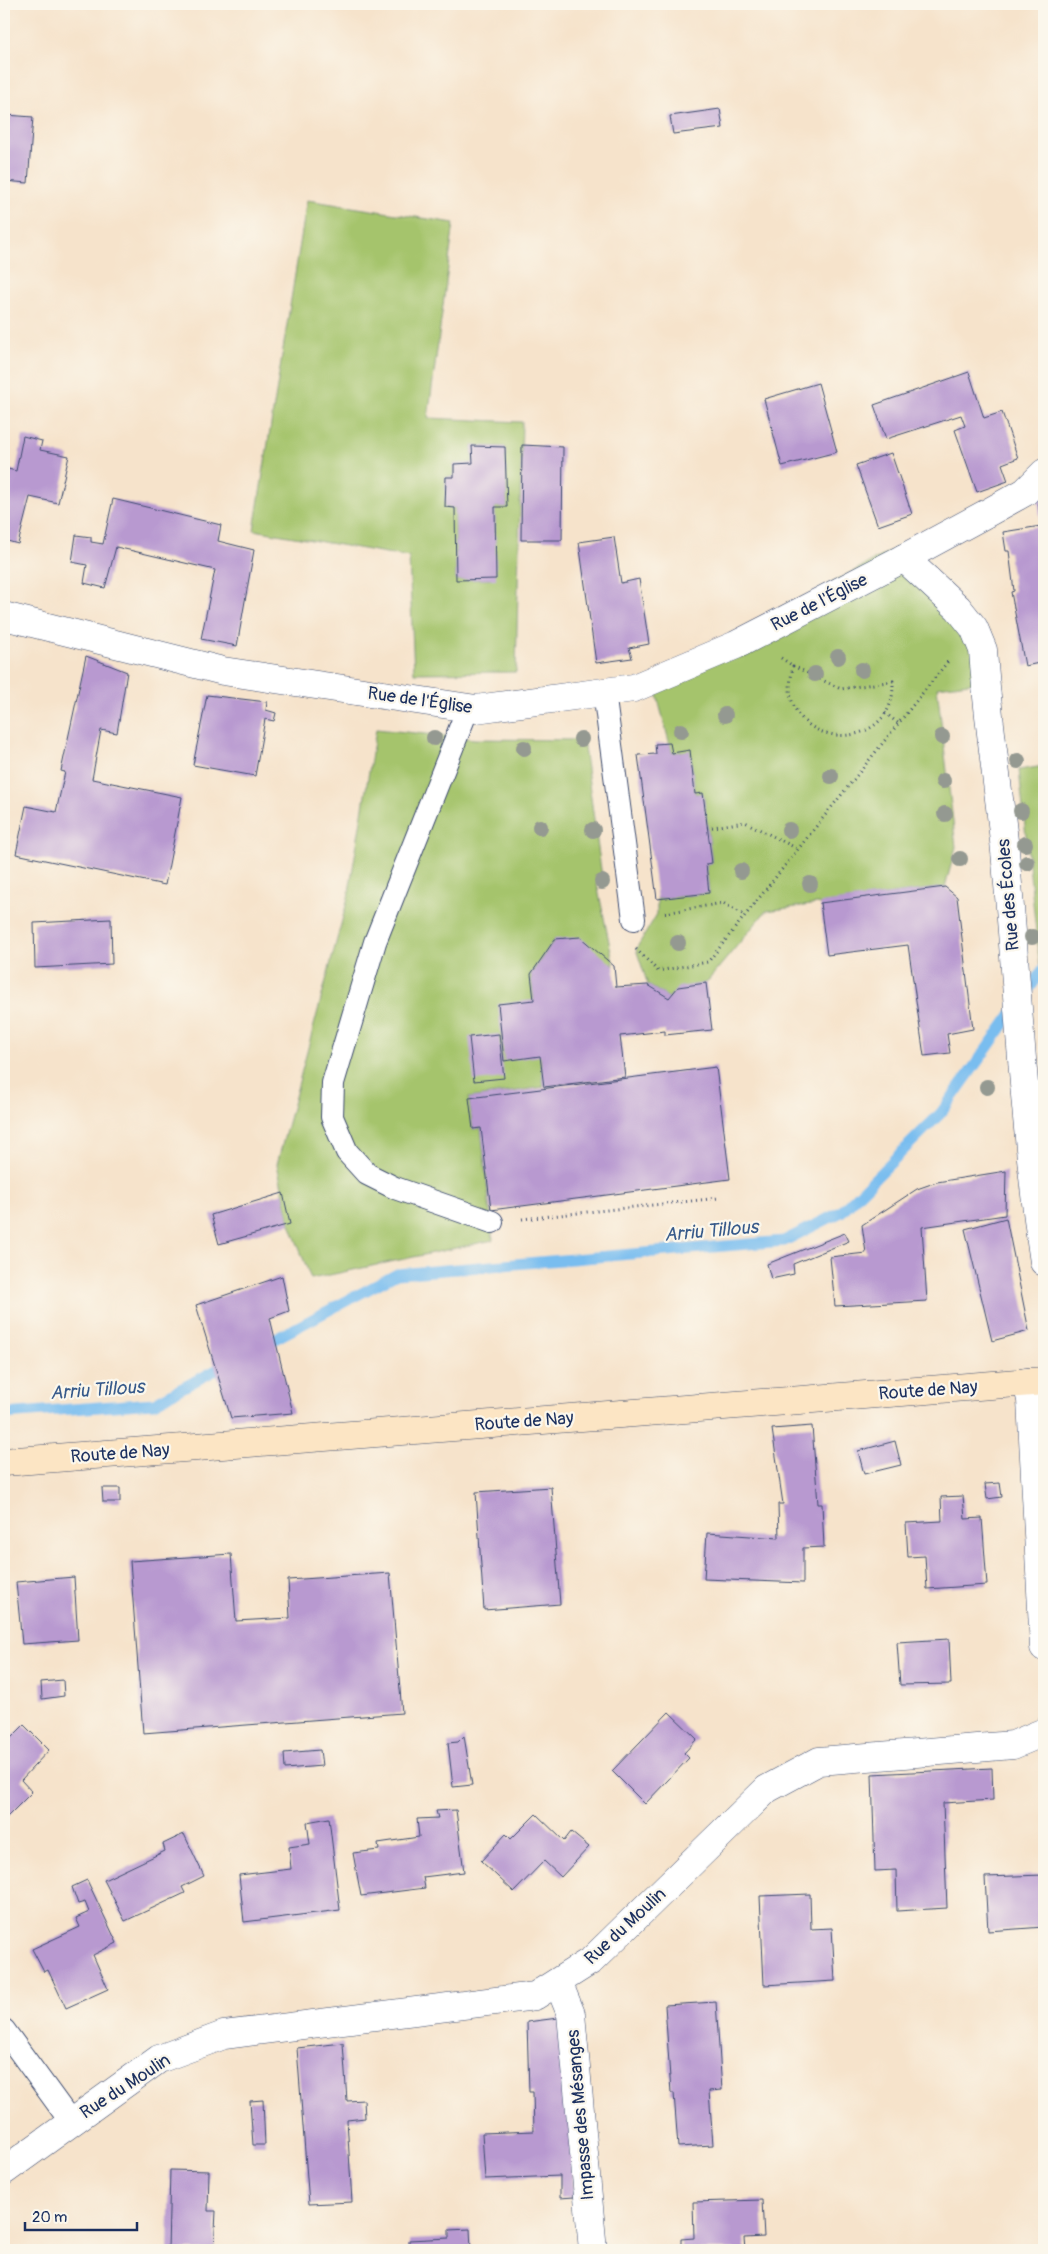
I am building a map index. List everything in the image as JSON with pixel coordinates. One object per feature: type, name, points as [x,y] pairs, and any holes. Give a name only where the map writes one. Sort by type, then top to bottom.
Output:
[{"type":"main road","name":"Route de Nay","points":[[4,1462],[1035,1381]]},
{"type":"street","name":"Rue de l'Église","points":[[4,616],[223,670],[476,710],[634,688],[736,645],[904,558],[1025,492],[1044,473]]},
{"type":"street","name":"Rue des Écoles","points":[[904,558],[958,608],[974,628],[983,650],[1004,841],[1020,1044],[1038,1224],[1044,1262]]},
{"type":"street","points":[[1035,1381],[1031,1400],[1044,1647]]},
{"type":"street","name":"Rue du Moulin","points":[[4,2171],[160,2060],[224,2035],[536,1996],[592,1960],[767,1789],[819,1761],[1013,1745],[1044,1732]]},
{"type":"street","name":"Impasse des Mésanges","points":[[558,1982],[571,2014],[593,2250]]},
{"type":"lane","points":[[604,692],[634,918]]},
{"type":"lane","points":[[468,708],[375,942],[333,1084],[332,1117],[347,1152],[367,1174],[395,1188],[492,1222]]},
{"type":"lane","name":"Rue du Moulin","points":[[4,2030],[71,2122]]},
{"type":"path","points":[[744,915],[723,903],[634,918],[636,949],[658,971],[708,962],[974,628]]},
{"type":"path","points":[[793,666],[840,689],[893,681],[892,698],[885,713],[874,725],[859,734],[843,737],[827,735],[811,728],[800,716],[792,701],[790,684],[793,666]]},
{"type":"path","points":[[885,713],[898,723]]},
{"type":"path","points":[[707,828],[745,822],[798,849]]},
{"type":"path","points":[[492,1222],[719,1198]]},
{"type":"green space","points":[[307,200],[454,223],[428,418],[522,422],[516,672],[414,673],[409,557],[254,530]],"holes":[[[472,446],[505,447],[507,507],[495,507],[495,579],[456,580],[455,508],[445,507],[446,477],[454,477],[454,464],[473,463]]]},
{"type":"green space","points":[[896,548],[958,608],[985,681],[937,687],[956,847],[945,887],[766,911],[706,983],[678,988],[669,998],[648,985],[636,949],[657,914],[657,899],[709,893],[706,864],[712,863],[703,793],[695,794],[690,751],[672,753],[653,680]]},
{"type":"green space","points":[[376,729],[475,739],[583,740],[603,884],[597,884],[614,966],[555,939],[531,974],[544,1087],[469,1098],[473,1129],[481,1128],[493,1240],[311,1279],[290,1224],[277,1164],[348,898]]},
{"type":"green space","points":[[1044,766],[1044,1007],[1019,770]]},
{"type":"building","points":[[720,109],[723,128],[673,134],[670,116]]},
{"type":"building","points":[[6,115],[33,117],[28,183],[4,181]]},
{"type":"building","points":[[969,372],[984,418],[1002,412],[1018,458],[1002,464],[1008,481],[977,492],[955,430],[965,426],[961,415],[886,439],[874,405]]},
{"type":"building","points":[[818,383],[837,452],[782,466],[764,399]]},
{"type":"building","points":[[23,436],[42,441],[40,450],[69,456],[58,503],[30,497],[18,544],[4,540],[4,468],[16,471]]},
{"type":"building","points":[[522,445],[563,447],[562,540],[521,540]]},
{"type":"building","points":[[472,446],[505,447],[507,507],[495,507],[496,579],[456,580],[455,508],[445,507],[446,477],[454,477],[454,464],[473,463]]},
{"type":"building","points":[[891,453],[912,514],[878,526],[856,465]]},
{"type":"building","points":[[1044,495],[1044,662],[1025,666],[1011,592],[1014,591],[1009,551],[1006,551],[1003,532],[1041,526],[1038,499]]},
{"type":"building","points":[[113,499],[221,525],[218,541],[254,550],[237,646],[201,639],[215,570],[116,547],[105,588],[84,583],[87,565],[72,562],[76,535],[91,537],[91,542],[103,544]]},
{"type":"building","points":[[614,537],[621,583],[639,579],[649,644],[629,648],[632,658],[596,663],[579,542]]},
{"type":"building","points":[[86,656],[127,672],[117,733],[101,730],[92,779],[182,797],[165,885],[16,854],[26,806],[56,812],[65,772],[61,771]]},
{"type":"building","points":[[207,695],[267,702],[266,710],[276,713],[274,721],[265,719],[255,776],[193,765]]},
{"type":"building","points":[[670,743],[672,753],[690,750],[695,794],[703,793],[712,863],[706,864],[709,893],[657,899],[638,755],[656,754],[655,744]]},
{"type":"building","points":[[945,887],[957,897],[973,1029],[947,1034],[950,1053],[924,1056],[908,945],[827,955],[820,903]]},
{"type":"building","points":[[111,919],[112,964],[35,968],[34,923]]},
{"type":"building","points":[[580,937],[614,966],[616,987],[648,985],[669,998],[678,987],[706,983],[712,1030],[665,1035],[665,1031],[620,1036],[625,1077],[544,1087],[540,1056],[504,1061],[498,1004],[534,1000],[531,974],[555,939]]},
{"type":"building","points":[[499,1034],[504,1078],[474,1081],[469,1037]]},
{"type":"building","points":[[716,1067],[730,1179],[491,1210],[481,1128],[473,1129],[469,1098]]},
{"type":"building","points":[[1006,1171],[1005,1215],[922,1227],[927,1301],[835,1306],[830,1257],[866,1253],[862,1225],[917,1189],[937,1182]]},
{"type":"building","points":[[283,1193],[290,1224],[219,1244],[211,1215]]},
{"type":"building","points":[[1006,1218],[1029,1331],[992,1341],[965,1229]]},
{"type":"building","points":[[845,1233],[849,1241],[793,1264],[794,1274],[771,1279],[767,1264]]},
{"type":"building","points":[[282,1276],[289,1311],[270,1318],[293,1413],[231,1418],[196,1305]]},
{"type":"building","points":[[812,1426],[818,1504],[822,1504],[824,1547],[803,1548],[803,1583],[704,1579],[707,1533],[779,1538],[778,1504],[783,1504],[772,1429]]},
{"type":"building","points":[[895,1441],[901,1465],[864,1474],[858,1451]]},
{"type":"building","points":[[1000,1483],[1002,1497],[987,1499],[985,1484]]},
{"type":"building","points":[[551,1487],[560,1604],[484,1610],[476,1492]]},
{"type":"building","points":[[102,1488],[120,1488],[120,1502],[103,1502]]},
{"type":"building","points":[[963,1496],[965,1519],[982,1518],[987,1585],[927,1589],[925,1556],[908,1557],[906,1523],[942,1521],[941,1497]]},
{"type":"building","points":[[231,1554],[236,1621],[290,1618],[288,1580],[390,1573],[402,1713],[143,1733],[130,1561]]},
{"type":"building","points":[[74,1577],[78,1640],[22,1644],[16,1582]]},
{"type":"building","points":[[949,1639],[951,1684],[900,1685],[897,1642]]},
{"type":"building","points":[[63,1680],[64,1696],[42,1699],[41,1682]]},
{"type":"building","points":[[669,1712],[697,1739],[684,1753],[689,1758],[645,1804],[612,1771]]},
{"type":"building","points":[[24,1725],[49,1750],[21,1780],[32,1792],[4,1820],[4,1745]]},
{"type":"building","points":[[464,1736],[472,1785],[453,1787],[448,1743],[458,1742]]},
{"type":"building","points":[[320,1750],[322,1766],[285,1769],[284,1753]]},
{"type":"building","points":[[992,1768],[993,1800],[943,1803],[947,1908],[897,1911],[896,1870],[875,1871],[872,1774]]},
{"type":"building","points":[[456,1810],[464,1872],[423,1877],[425,1888],[361,1896],[353,1853],[379,1850],[378,1843],[419,1837],[417,1819],[438,1818],[436,1811]]},
{"type":"building","points":[[536,1814],[564,1841],[571,1832],[589,1847],[561,1877],[544,1861],[514,1892],[481,1861],[506,1834],[511,1839]]},
{"type":"building","points":[[329,1818],[340,1910],[244,1922],[239,1875],[291,1869],[289,1847],[310,1844],[307,1822]]},
{"type":"building","points":[[184,1834],[204,1876],[182,1887],[185,1893],[125,1921],[104,1880],[165,1851],[163,1844]]},
{"type":"building","points":[[1044,1875],[1044,1927],[988,1931],[985,1877]]},
{"type":"building","points":[[87,1880],[117,1943],[93,1955],[108,1989],[66,2008],[48,1970],[44,1972],[32,1949],[80,1927],[76,1918],[89,1912],[85,1902],[78,1904],[72,1887]]},
{"type":"building","points":[[810,1894],[811,1929],[832,1928],[835,1981],[764,1985],[760,1896]]},
{"type":"building","points":[[716,2002],[722,2090],[709,2091],[713,2145],[678,2147],[674,2093],[671,2093],[665,2005]]},
{"type":"building","points":[[566,2017],[574,2197],[560,2198],[560,2176],[485,2179],[482,2133],[534,2131],[533,2092],[529,2092],[527,2022]]},
{"type":"building","points":[[343,2043],[347,2101],[364,2100],[365,2118],[347,2120],[352,2202],[309,2204],[297,2048]]},
{"type":"building","points":[[263,2100],[265,2145],[253,2145],[250,2101]]},
{"type":"building","points":[[170,2170],[209,2171],[208,2211],[216,2211],[214,2250],[168,2250]]},
{"type":"building","points":[[762,2200],[764,2237],[744,2238],[745,2250],[681,2250],[681,2239],[694,2238],[693,2202]]},
{"type":"building","points":[[470,2229],[471,2250],[409,2250],[409,2240],[449,2238],[449,2230]]},
{"type":"waterway","name":"Arriu Tillous","points":[[1022,999],[1044,968]]},
{"type":"waterway","name":"Arriu Tillous","points":[[275,1339],[397,1274],[784,1241],[841,1212],[941,1113],[1013,1012]]},
{"type":"waterway","name":"Arriu Tillous","points":[[4,1414],[154,1403],[216,1370]]}]
